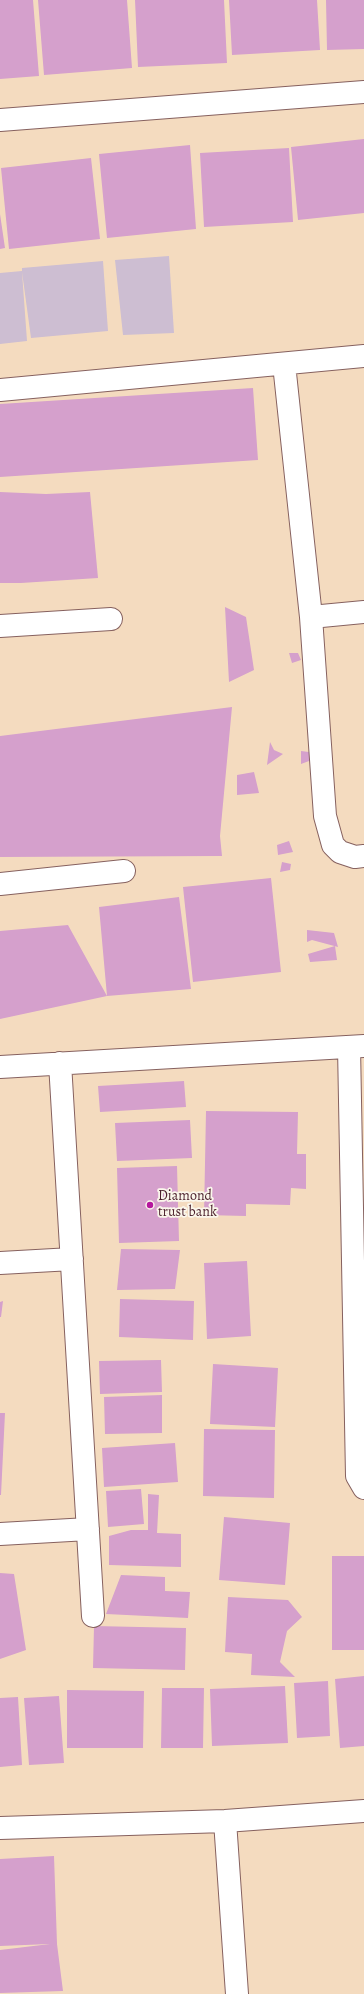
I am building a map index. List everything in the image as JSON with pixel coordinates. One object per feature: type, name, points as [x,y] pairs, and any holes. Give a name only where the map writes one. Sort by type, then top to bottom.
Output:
[{"type":"street","points":[[0,120],[364,92]]},
{"type":"street","points":[[0,390],[364,356]]},
{"type":"street","points":[[284,364],[311,617],[325,816],[334,845],[340,852],[355,857],[364,856]]},
{"type":"street","points":[[311,617],[364,612]]},
{"type":"street","points":[[0,626],[111,619]]},
{"type":"street","points":[[0,884],[124,872]]},
{"type":"street","points":[[0,1066],[356,1047],[358,1249],[357,1476],[364,1488]]},
{"type":"street","points":[[60,1063],[94,1616]]},
{"type":"street","points":[[0,1263],[72,1259]]},
{"type":"street","points":[[0,1534],[88,1529]]},
{"type":"street","points":[[0,1828],[225,1821],[364,1811]]},
{"type":"street","points":[[225,1821],[236,1994]]},
{"type":"shaded area","points":[[169,256],[174,333],[123,335],[115,260]]},
{"type":"shaded area","points":[[103,261],[108,331],[31,338],[22,272],[27,341],[0,344],[0,273],[22,271],[22,268]]},
{"type":"building","points":[[0,0],[33,0],[39,76],[0,79]]},
{"type":"building","points":[[38,0],[127,0],[132,68],[44,75]]},
{"type":"building","points":[[135,0],[224,0],[227,63],[138,67]]},
{"type":"building","points":[[229,0],[317,0],[320,50],[232,55]]},
{"type":"building","points":[[326,0],[364,0],[364,49],[327,50]]},
{"type":"building","points":[[364,139],[364,213],[298,220],[291,147]]},
{"type":"building","points":[[190,145],[196,229],[107,238],[99,154]]},
{"type":"building","points":[[289,148],[293,222],[204,227],[200,153]]},
{"type":"building","points":[[91,158],[100,239],[9,249],[1,168]]},
{"type":"building","points":[[0,214],[5,248],[0,249]]},
{"type":"building","points":[[253,388],[258,460],[0,477],[0,404]]},
{"type":"building","points":[[0,492],[46,494],[90,492],[98,578],[0,583]]},
{"type":"building","points":[[225,607],[246,617],[254,670],[229,682]]},
{"type":"building","points":[[289,653],[298,653],[301,660],[292,663]]},
{"type":"building","points":[[232,707],[220,836],[222,856],[0,857],[0,736]]},
{"type":"building","points":[[270,742],[274,750],[283,754],[267,765]]},
{"type":"building","points":[[301,751],[309,752],[309,761],[301,764]]},
{"type":"building","points":[[254,772],[259,793],[237,795],[237,775]]},
{"type":"building","points":[[289,841],[293,852],[278,855],[277,845]]},
{"type":"building","points":[[282,862],[291,864],[290,870],[280,872]]},
{"type":"building","points":[[271,878],[281,972],[193,982],[183,887]]},
{"type":"building","points":[[179,897],[191,989],[107,996],[99,907]]},
{"type":"building","points":[[68,925],[107,996],[0,1019],[0,931]]},
{"type":"building","points":[[307,930],[334,933],[338,947],[312,940],[307,942]]},
{"type":"building","points":[[335,946],[337,960],[310,962],[308,954]]},
{"type":"building","points":[[184,1081],[186,1107],[100,1112],[98,1086]]},
{"type":"building","points":[[206,1111],[298,1112],[297,1154],[306,1154],[306,1189],[291,1188],[290,1205],[246,1204],[246,1216],[204,1215]]},
{"type":"building","points":[[190,1120],[192,1158],[117,1161],[115,1123]]},
{"type":"building","points":[[177,1166],[179,1241],[119,1243],[117,1168]]},
{"type":"building","points":[[121,1249],[180,1250],[175,1289],[117,1290]]},
{"type":"building","points":[[247,1261],[251,1336],[207,1339],[204,1263]]},
{"type":"building","points":[[120,1299],[194,1301],[193,1340],[119,1337]]},
{"type":"building","points":[[3,1301],[1,1317],[0,1317],[0,1302]]},
{"type":"building","points":[[161,1360],[162,1392],[100,1394],[99,1361]]},
{"type":"building","points":[[213,1364],[278,1368],[275,1427],[210,1424]]},
{"type":"building","points":[[162,1395],[162,1433],[105,1434],[104,1397]]},
{"type":"building","points":[[0,1413],[5,1413],[1,1495],[0,1495]]},
{"type":"building","points":[[204,1429],[275,1430],[274,1498],[203,1496]]},
{"type":"building","points":[[175,1443],[178,1482],[104,1487],[102,1448]]},
{"type":"building","points":[[141,1489],[144,1524],[108,1527],[106,1491]]},
{"type":"building","points":[[148,1494],[159,1495],[157,1533],[181,1534],[181,1567],[109,1565],[109,1536],[131,1530],[148,1530]]},
{"type":"building","points":[[224,1517],[290,1523],[285,1585],[219,1580]]},
{"type":"building","points":[[332,1556],[364,1556],[364,1650],[332,1650]]},
{"type":"building","points":[[0,1573],[14,1574],[26,1650],[0,1659]]},
{"type":"building","points":[[121,1575],[165,1577],[165,1591],[190,1592],[188,1618],[106,1614]]},
{"type":"building","points":[[228,1597],[288,1600],[302,1617],[287,1631],[280,1662],[295,1677],[251,1675],[252,1654],[225,1652]]},
{"type":"building","points":[[94,1626],[186,1628],[185,1670],[93,1668]]},
{"type":"building","points":[[364,1676],[364,1746],[340,1748],[335,1679]]},
{"type":"building","points":[[328,1681],[330,1736],[297,1738],[294,1683]]},
{"type":"building","points":[[285,1686],[288,1743],[212,1746],[210,1689]]},
{"type":"building","points":[[162,1688],[204,1688],[203,1748],[161,1748]]},
{"type":"building","points":[[67,1690],[144,1691],[143,1748],[67,1748]]},
{"type":"building","points":[[59,1696],[64,1763],[29,1765],[24,1698]]},
{"type":"building","points":[[18,1697],[22,1765],[0,1767],[0,1698]]},
{"type":"building","points":[[54,1856],[57,1944],[63,1991],[0,1993],[0,1950],[50,1944],[0,1946],[0,1859]]},
{"type":"place","name":"Diamond trust bank","points":[[150,1205]]}]
